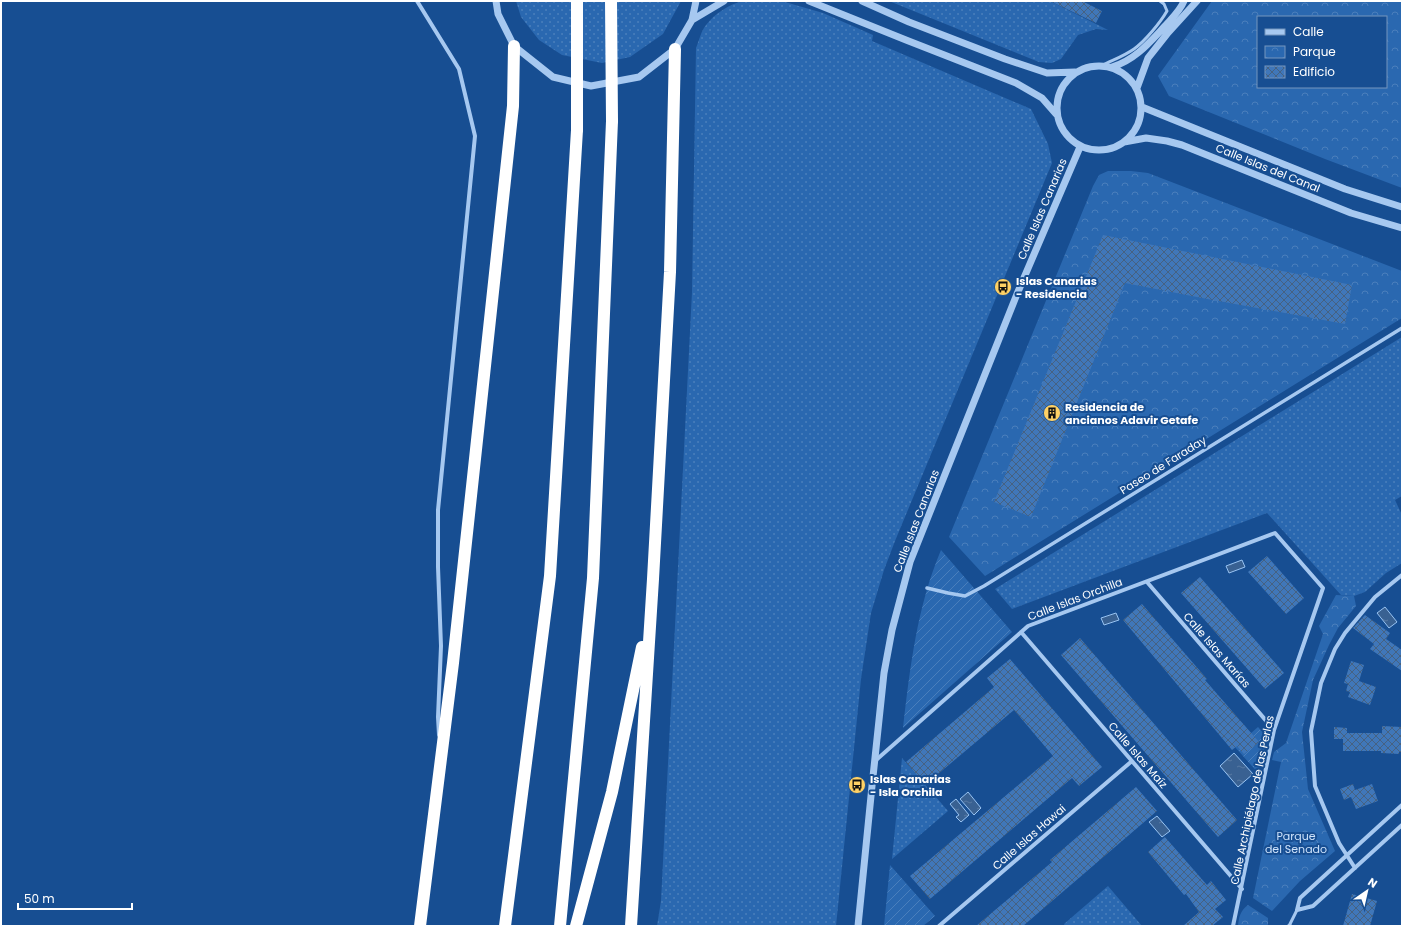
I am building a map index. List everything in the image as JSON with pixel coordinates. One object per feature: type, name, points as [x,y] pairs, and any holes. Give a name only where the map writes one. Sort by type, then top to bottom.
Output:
[{"type":"highway","points":[[505,926],[550,576],[577,130],[577,1]]},
{"type":"highway","points":[[560,926],[593,578],[612,120],[611,1]]},
{"type":"highway","points":[[420,926],[454,655],[513,106],[514,46]]},
{"type":"highway","points":[[631,926],[653,579],[670,272],[675,49]]},
{"type":"highway","points":[[576,926],[612,792],[643,644],[653,579]]},
{"type":"street","points":[[417,1],[459,69],[475,136],[438,510],[438,567],[441,646],[438,717],[441,758]]},
{"type":"street","points":[[496,1],[498,14],[514,46],[554,77],[591,86],[639,77],[675,49],[692,20],[696,1]]},
{"type":"street","points":[[692,20],[724,1]]},
{"type":"street","points":[[809,1],[1016,83],[1042,98],[1056,114],[1061,127],[1069,138],[1080,146],[1092,150],[1114,148],[1124,142],[1134,133],[1140,121],[1142,107],[1137,88],[1116,69],[1103,65],[1088,66],[1076,72],[1066,80],[1060,90],[1056,102],[1056,114]]},
{"type":"street","points":[[862,1],[1005,59],[1040,71],[1047,73],[1076,72]]},
{"type":"street","points":[[1112,67],[1124,63],[1146,48],[1175,15],[1184,1]]},
{"type":"street","points":[[1137,88],[1148,58],[1196,1]]},
{"type":"street","name":"Calle Islas del Canal","points":[[1142,107],[1346,189],[1402,207]]},
{"type":"street","name":"Calle Islas del Canal","points":[[1124,142],[1146,138],[1174,143],[1351,213],[1402,228]]},
{"type":"street","name":"Calle Islas Canarias","points":[[858,926],[885,666],[892,630],[910,562],[1017,294],[1080,146]]},
{"type":"street","name":"Paseo de Faraday","points":[[927,588],[965,596],[984,586],[1402,328]]},
{"type":"street","name":"Calle Islas Orchilla","points":[[874,762],[1028,626],[1275,533],[1324,588]]},
{"type":"street","points":[[1355,868],[1339,843],[1315,786],[1310,731],[1321,683],[1335,649],[1345,633],[1375,596],[1402,575]]},
{"type":"street","name":"Calle Islas Marías","points":[[1147,582],[1274,730]]},
{"type":"street","name":"Calle Archipiélago de las Perlas","points":[[1233,926],[1242,889],[1274,730],[1324,588]]},
{"type":"street","name":"Calle Islas Maíz","points":[[1021,632],[1242,889]]},
{"type":"street","name":"Calle Islas Hawai","points":[[939,926],[1132,761]]},
{"type":"street","points":[[1402,805],[1300,898],[1297,910],[1313,906],[1402,826]]},
{"type":"lane","points":[[1103,65],[1123,56],[1142,42],[1164,16],[1167,10],[1164,4],[1160,1]]},
{"type":"lane","points":[[1289,926],[1297,910]]},
{"type":"green space","points":[[516,1],[681,1],[663,34],[630,57],[602,63],[562,55],[539,40],[521,17]]},
{"type":"green space","points":[[743,1],[785,2],[823,13],[873,35],[872,41],[1031,109],[1048,144],[1052,163],[895,541],[884,570],[871,613],[861,679],[836,926],[657,926],[661,901],[692,292],[696,48],[703,30],[714,17],[733,4]]},
{"type":"green space","points":[[889,1],[1050,1],[1108,30],[1096,29],[1078,35],[1061,59],[1052,63],[1039,62]]},
{"type":"green space","points":[[1212,1],[1402,1],[1402,188],[1325,159],[1169,96],[1158,76]]},
{"type":"green space","points":[[1108,171],[1148,173],[1402,271],[1402,318],[985,576],[949,537],[1093,186],[1099,175]]},
{"type":"green space","points":[[1402,337],[1402,496],[1395,500],[1402,515],[1402,563],[1386,573],[1365,592],[1354,596],[1341,595],[1267,513],[1012,609],[995,589]]},
{"type":"green space","points":[[941,550],[1012,632],[903,728],[912,660],[920,615]]},
{"type":"green space","name":"Parque del Senado","points":[[1336,595],[1354,596],[1356,606],[1338,628],[1313,680],[1302,732],[1308,789],[1335,851],[1300,881],[1272,911],[1253,898],[1281,762],[1272,760],[1274,752],[1286,743],[1323,634],[1319,626]]},
{"type":"green space","points":[[1258,727],[1267,737],[1259,774],[1235,747]]},
{"type":"green space","points":[[902,758],[948,811],[892,859]]},
{"type":"green space","points":[[890,865],[935,916],[923,926],[884,926]]},
{"type":"green space","points":[[1108,886],[1142,926],[1065,926],[1064,924]]},
{"type":"green space","points":[[1248,905],[1268,918],[1268,926],[1238,926],[1240,914]]},
{"type":"water","points":[[1242,560],[1245,567],[1229,573],[1226,566]]},
{"type":"water","points":[[1385,607],[1397,622],[1389,628],[1377,613]]},
{"type":"water","points":[[1116,613],[1119,620],[1104,625],[1101,618]]},
{"type":"water","points":[[1234,753],[1253,774],[1238,787],[1220,766]]},
{"type":"water","points":[[968,792],[981,808],[974,815],[960,799]]},
{"type":"water","points":[[956,799],[969,815],[961,822],[956,817],[959,815],[950,804]]},
{"type":"water","points":[[1157,816],[1170,831],[1162,837],[1149,822]]},
{"type":"building","points":[[1050,1],[1082,1],[1102,11],[1096,23]]},
{"type":"building","name":"Residencia de ancianos Adavir Getafe","points":[[1103,235],[1352,285],[1345,324],[1125,283],[1031,517],[994,502]]},
{"type":"building","points":[[1267,556],[1304,598],[1286,614],[1248,572]]},
{"type":"building","points":[[1200,577],[1284,673],[1265,689],[1181,593]]},
{"type":"building","points":[[1142,604],[1259,742],[1244,754],[1237,746],[1232,750],[1123,620]]},
{"type":"building","points":[[1365,615],[1390,633],[1386,639],[1402,650],[1402,671],[1370,649],[1374,644],[1353,628]]},
{"type":"building","points":[[1080,638],[1237,820],[1218,837],[1061,655]]},
{"type":"building","points":[[1010,659],[1102,767],[1079,786],[1072,778],[930,899],[910,876],[1053,756],[1014,710],[925,785],[906,762],[994,687],[987,678]]},
{"type":"building","points":[[1351,661],[1364,665],[1359,681],[1376,687],[1370,705],[1348,697],[1350,692],[1346,691],[1348,684],[1344,683]]},
{"type":"building","points":[[1382,726],[1402,727],[1402,752],[1399,752],[1399,754],[1381,753],[1381,751],[1343,751],[1343,739],[1334,739],[1334,727],[1347,728],[1347,733],[1382,733]]},
{"type":"building","points":[[1353,784],[1355,790],[1372,784],[1378,801],[1356,809],[1351,797],[1344,800],[1340,789]]},
{"type":"building","points":[[1136,787],[1157,811],[1023,926],[976,926],[1052,862],[1050,860]]},
{"type":"building","points":[[1165,837],[1207,885],[1211,881],[1226,900],[1215,909],[1223,917],[1212,926],[1183,926],[1199,912],[1186,894],[1184,895],[1148,852]]},
{"type":"building","points":[[1352,894],[1377,901],[1370,926],[1343,926]]},
{"type":"place","name":"Islas Canarias - Residencia","points":[[1003,287]]},
{"type":"place","name":"Residencia de ancianos Adavir Getafe","points":[[1052,413]]},
{"type":"place","name":"Islas Canarias - Isla Orchila","points":[[857,785]]}]
